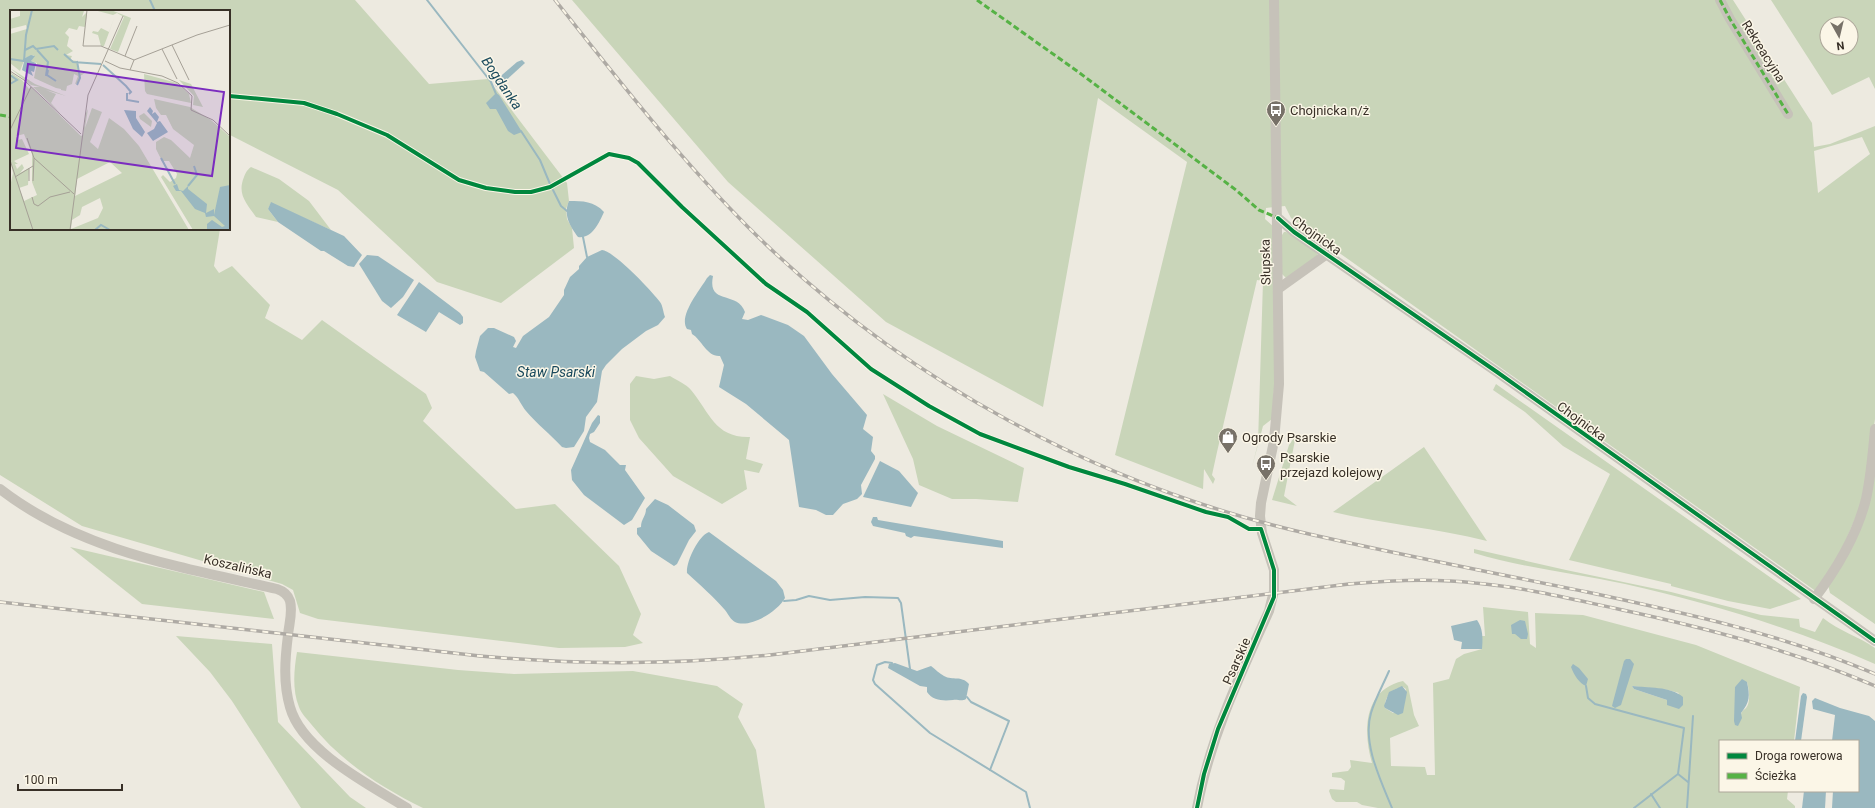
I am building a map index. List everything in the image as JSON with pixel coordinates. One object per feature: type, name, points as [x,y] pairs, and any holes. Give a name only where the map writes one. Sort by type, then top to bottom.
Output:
[{"type":"street","name":"Słupska","points":[[1260,522],[1261,502],[1276,421],[1279,358],[1274,0]]},
{"type":"street","name":"Rekreacyjna","points":[[1720,0],[1788,114]]},
{"type":"street","name":"Chojnicka","points":[[1278,218],[1327,254],[1498,372],[1814,599],[1875,641]]},
{"type":"street","points":[[1278,289],[1327,254]]},
{"type":"street","points":[[1814,599],[1845,551],[1860,516],[1866,499],[1875,429]]},
{"type":"street","name":"Koszalińska","points":[[0,489],[28,508],[57,524],[110,547],[152,560],[277,589],[283,592],[288,598],[291,609],[285,662],[285,684],[290,708],[296,722],[308,739],[324,753],[407,808]]},
{"type":"street","name":"Psarskie","points":[[1197,808],[1204,774],[1218,729],[1274,597],[1274,570],[1262,534],[1260,522]]},
{"type":"green space","points":[[0,0],[355,0],[429,84],[488,79],[567,183],[569,201],[566,209],[567,219],[572,228],[574,248],[501,303],[437,282],[338,190],[230,135],[230,10],[10,10],[10,230],[220,230],[214,266],[219,273],[232,266],[270,305],[265,318],[302,340],[322,320],[426,394],[432,408],[423,421],[516,509],[555,504],[619,566],[641,614],[633,635],[643,643],[625,647],[559,648],[318,619],[300,613],[293,590],[282,584],[82,526],[0,475]]},
{"type":"green space","points":[[572,0],[1733,0],[1812,123],[1814,147],[1830,144],[1875,126],[1875,419],[1864,498],[1839,556],[1817,592],[1307,230],[1291,218],[1285,206],[1266,208],[1265,219],[1274,227],[1276,359],[1272,419],[1263,426],[1252,467],[1258,443],[1263,281],[1257,280],[1212,475],[1215,479],[1213,484],[1204,469],[1203,489],[1115,455],[1187,162],[1098,98],[1043,407],[886,322],[728,182]],"holes":[[[1862,137],[1870,154],[1818,193],[1814,151]]]},
{"type":"green space","points":[[1771,0],[1875,0],[1875,89],[1869,77],[1832,95]]},
{"type":"green space","points":[[251,167],[279,179],[309,201],[331,230],[271,203],[268,209],[278,222],[256,217],[242,193],[242,183],[245,174]]},
{"type":"green space","points":[[1284,232],[1311,247],[1318,255],[1286,278],[1282,274],[1282,235]]},
{"type":"green space","points":[[636,376],[654,379],[670,376],[691,390],[714,422],[721,429],[738,436],[750,437],[746,459],[763,464],[759,473],[744,470],[747,489],[722,504],[673,476],[639,438],[630,420],[630,384]]},
{"type":"green space","points":[[1496,384],[1801,599],[1770,609],[1728,601],[1671,586],[1671,584],[1569,560],[1610,474],[1563,446],[1525,412],[1493,390]]},
{"type":"green space","points":[[883,394],[937,426],[1024,468],[1018,502],[952,499],[919,485],[913,459]]},
{"type":"green space","points":[[1296,435],[1284,496],[1297,506],[1272,500],[1289,445]]},
{"type":"green space","points":[[1424,447],[1487,541],[1333,512]]},
{"type":"green space","points":[[1875,454],[1875,624],[1830,593],[1828,585],[1847,554]]},
{"type":"green space","points":[[70,547],[264,592],[274,619],[142,604]]},
{"type":"green space","points":[[1474,549],[1671,592],[1761,615],[1799,619],[1800,627],[1815,632],[1823,618],[1829,623],[1875,648],[1875,664],[1814,639],[1720,608],[1657,591],[1493,558],[1474,553]]},
{"type":"green space","points":[[1483,607],[1528,612],[1530,644],[1536,648],[1535,613],[1583,615],[1696,645],[1800,687],[1794,740],[1719,740],[1719,792],[1788,792],[1787,799],[1795,806],[1795,808],[1378,808],[1362,805],[1357,802],[1336,802],[1332,799],[1329,791],[1330,789],[1344,790],[1345,781],[1341,778],[1332,777],[1332,773],[1348,771],[1351,767],[1350,760],[1372,763],[1367,738],[1367,726],[1373,703],[1380,693],[1390,686],[1403,681],[1408,686],[1414,715],[1419,726],[1390,738],[1391,766],[1425,767],[1427,775],[1435,775],[1433,683],[1449,679],[1456,659],[1464,654],[1482,649],[1482,636],[1485,636]],"holes":[[[1747,682],[1749,702],[1741,716],[1735,709],[1735,687]],[[1632,686],[1668,690],[1679,693],[1667,705],[1667,700],[1634,689]],[[1403,687],[1406,689],[1402,713],[1393,713],[1385,708],[1387,697],[1395,689]]]},
{"type":"green space","points":[[176,636],[272,644],[278,722],[350,797],[366,808],[301,808],[232,701],[210,672]]},
{"type":"green space","points":[[297,652],[458,670],[514,674],[633,671],[717,686],[743,704],[738,717],[756,750],[765,808],[423,808],[392,792],[348,762],[322,737],[304,716],[300,709],[294,687],[294,672]]},
{"type":"water","points":[[522,60],[525,63],[501,85],[496,87],[495,81],[517,62]]},
{"type":"water","points":[[496,93],[499,95],[522,132],[514,135],[508,131],[496,109],[490,109],[486,103]]},
{"type":"water","points":[[569,201],[592,204],[604,212],[600,221],[591,233],[583,237],[578,237],[572,229],[567,216],[567,206]]},
{"type":"water","points":[[271,202],[344,236],[362,255],[354,267],[348,266],[324,251],[321,251],[278,222],[268,209]]},
{"type":"water","name":"Staw Psarski","points":[[602,250],[608,252],[624,264],[649,289],[661,304],[665,317],[658,325],[646,331],[622,349],[606,365],[602,371],[597,402],[586,417],[584,431],[574,447],[566,448],[562,447],[526,411],[513,393],[509,394],[484,372],[480,371],[475,357],[476,351],[480,336],[488,328],[494,328],[514,337],[516,341],[513,347],[516,348],[523,336],[549,317],[564,295],[564,290],[570,277],[579,269],[579,266],[587,257]]},
{"type":"water","points":[[367,255],[378,256],[414,280],[403,297],[391,308],[382,301],[359,264]]},
{"type":"water","points":[[710,275],[713,276],[712,285],[714,291],[718,295],[736,301],[741,305],[745,312],[742,319],[748,320],[761,315],[788,325],[804,336],[832,374],[867,415],[863,429],[873,437],[871,451],[875,456],[875,459],[861,485],[862,494],[857,499],[843,504],[833,515],[826,515],[816,510],[799,507],[789,440],[746,404],[719,387],[724,365],[720,356],[715,356],[708,351],[692,334],[691,330],[687,329],[685,317],[695,296]]},
{"type":"water","points":[[419,282],[460,313],[463,317],[463,323],[460,325],[439,312],[426,332],[397,315]]},
{"type":"water","points":[[598,415],[600,416],[600,423],[594,432],[590,434],[590,442],[605,450],[620,465],[626,465],[625,470],[645,498],[632,520],[624,525],[584,495],[572,480],[571,470],[592,423]]},
{"type":"water","points":[[880,461],[899,471],[918,493],[911,507],[863,497]]},
{"type":"water","points":[[655,499],[668,505],[694,525],[696,531],[689,540],[677,564],[674,566],[651,551],[637,534],[637,528],[641,527],[646,509]]},
{"type":"water","points":[[873,517],[877,517],[878,520],[1003,541],[1003,548],[914,536],[911,538],[906,536],[905,533],[873,526],[871,522]]},
{"type":"water","points":[[709,532],[776,581],[783,590],[785,598],[776,608],[763,618],[741,624],[735,622],[716,600],[687,573],[688,563],[697,544],[705,534]]},
{"type":"water","points":[[1477,620],[1482,634],[1482,649],[1461,649],[1462,642],[1454,640],[1451,626]]},
{"type":"water","points":[[1520,620],[1525,621],[1528,634],[1527,639],[1521,639],[1515,634],[1512,634],[1511,625]]},
{"type":"water","points":[[1626,659],[1630,659],[1634,664],[1621,705],[1615,708],[1612,706],[1624,661]]},
{"type":"water","points":[[895,663],[917,671],[931,666],[944,676],[966,681],[969,684],[966,699],[935,699],[927,692],[927,687],[920,686],[888,668],[889,664]]},
{"type":"water","points":[[1573,664],[1579,668],[1588,679],[1586,686],[1575,676],[1571,667]]},
{"type":"water","points":[[1742,679],[1747,682],[1749,691],[1748,699],[1741,713],[1742,718],[1738,726],[1735,725],[1734,721],[1735,687]]},
{"type":"water","points":[[1402,686],[1407,692],[1403,713],[1398,715],[1384,706],[1389,692]]},
{"type":"water","points":[[1632,686],[1659,688],[1678,693],[1683,697],[1683,705],[1679,709],[1667,705],[1667,700],[1634,689]]},
{"type":"water","points":[[1803,693],[1806,694],[1807,697],[1801,740],[1795,740],[1801,696]]},
{"type":"water","points":[[1815,698],[1840,708],[1869,716],[1875,721],[1875,808],[1832,808],[1833,792],[1859,792],[1859,740],[1832,740],[1835,715],[1813,709],[1812,701]]},
{"type":"water","points":[[1804,792],[1826,792],[1825,808],[1802,808]]},
{"type":"waterway","points":[[150,0],[155,10]]},
{"type":"waterway","name":"Bogdanka","points":[[427,0],[491,82],[496,94]]},
{"type":"waterway","name":"Bogdanka","points":[[521,131],[540,160],[550,184]]},
{"type":"waterway","name":"Bogdanka","points":[[553,190],[561,206],[567,211]]},
{"type":"waterway","name":"Bogdanka","points":[[583,237],[587,257]]},
{"type":"waterway","points":[[784,601],[796,600],[809,596],[830,600],[865,597],[898,598],[901,603],[910,669]]},
{"type":"waterway","points":[[892,663],[885,662],[877,665],[873,680],[875,684],[930,733],[1026,792],[1030,808]]},
{"type":"waterway","points":[[1389,671],[1371,713],[1369,737],[1374,762],[1392,808]]},
{"type":"waterway","points":[[1586,686],[1588,698],[1595,704],[1684,728],[1678,774]]},
{"type":"waterway","points":[[967,697],[971,702],[1009,721],[990,770]]},
{"type":"waterway","points":[[1687,808],[1693,716]]},
{"type":"waterway","points":[[1634,808],[1678,774],[1688,782]]},
{"type":"waterway","points":[[1651,794],[1660,808]]},
{"type":"railway","points":[[555,0],[625,88],[697,173],[749,228],[808,283],[872,333],[938,379],[1008,420],[1080,456],[1154,487],[1231,513],[1344,542],[1587,592],[1697,617],[1805,647],[1875,674]]},
{"type":"railway","points":[[0,602],[480,656],[552,661],[625,663],[697,661],[770,655],[1349,584],[1444,580],[1529,590],[1684,624],[1748,641],[1812,661],[1875,686]]},
{"type":"marked path","points":[[977,0],[1077,71],[1236,190],[1259,210],[1278,218]]},
{"type":"marked path","points":[[1720,0],[1788,114]]},
{"type":"marked path","points":[[0,115],[10,117]]},
{"type":"cycle path","points":[[230,96],[304,103],[337,114],[387,135],[459,180],[486,188],[515,192],[531,192],[550,187],[609,154],[629,158],[638,163],[682,207],[766,284],[807,312],[871,369],[929,406],[980,434],[1069,467],[1125,484],[1206,512],[1228,517],[1249,529],[1261,529],[1274,570],[1274,597],[1218,729],[1204,774],[1197,808]]},
{"type":"cycle path","points":[[1278,218],[1294,232],[1497,372],[1875,641]]},
{"type":"place","name":"Chojnicka n/ż","points":[[1276,127]]},
{"type":"place","name":"Ogrody Psarskie","points":[[1228,454]]},
{"type":"place","name":"Psarskie przejazd kolejowy","points":[[1266,481]]}]
